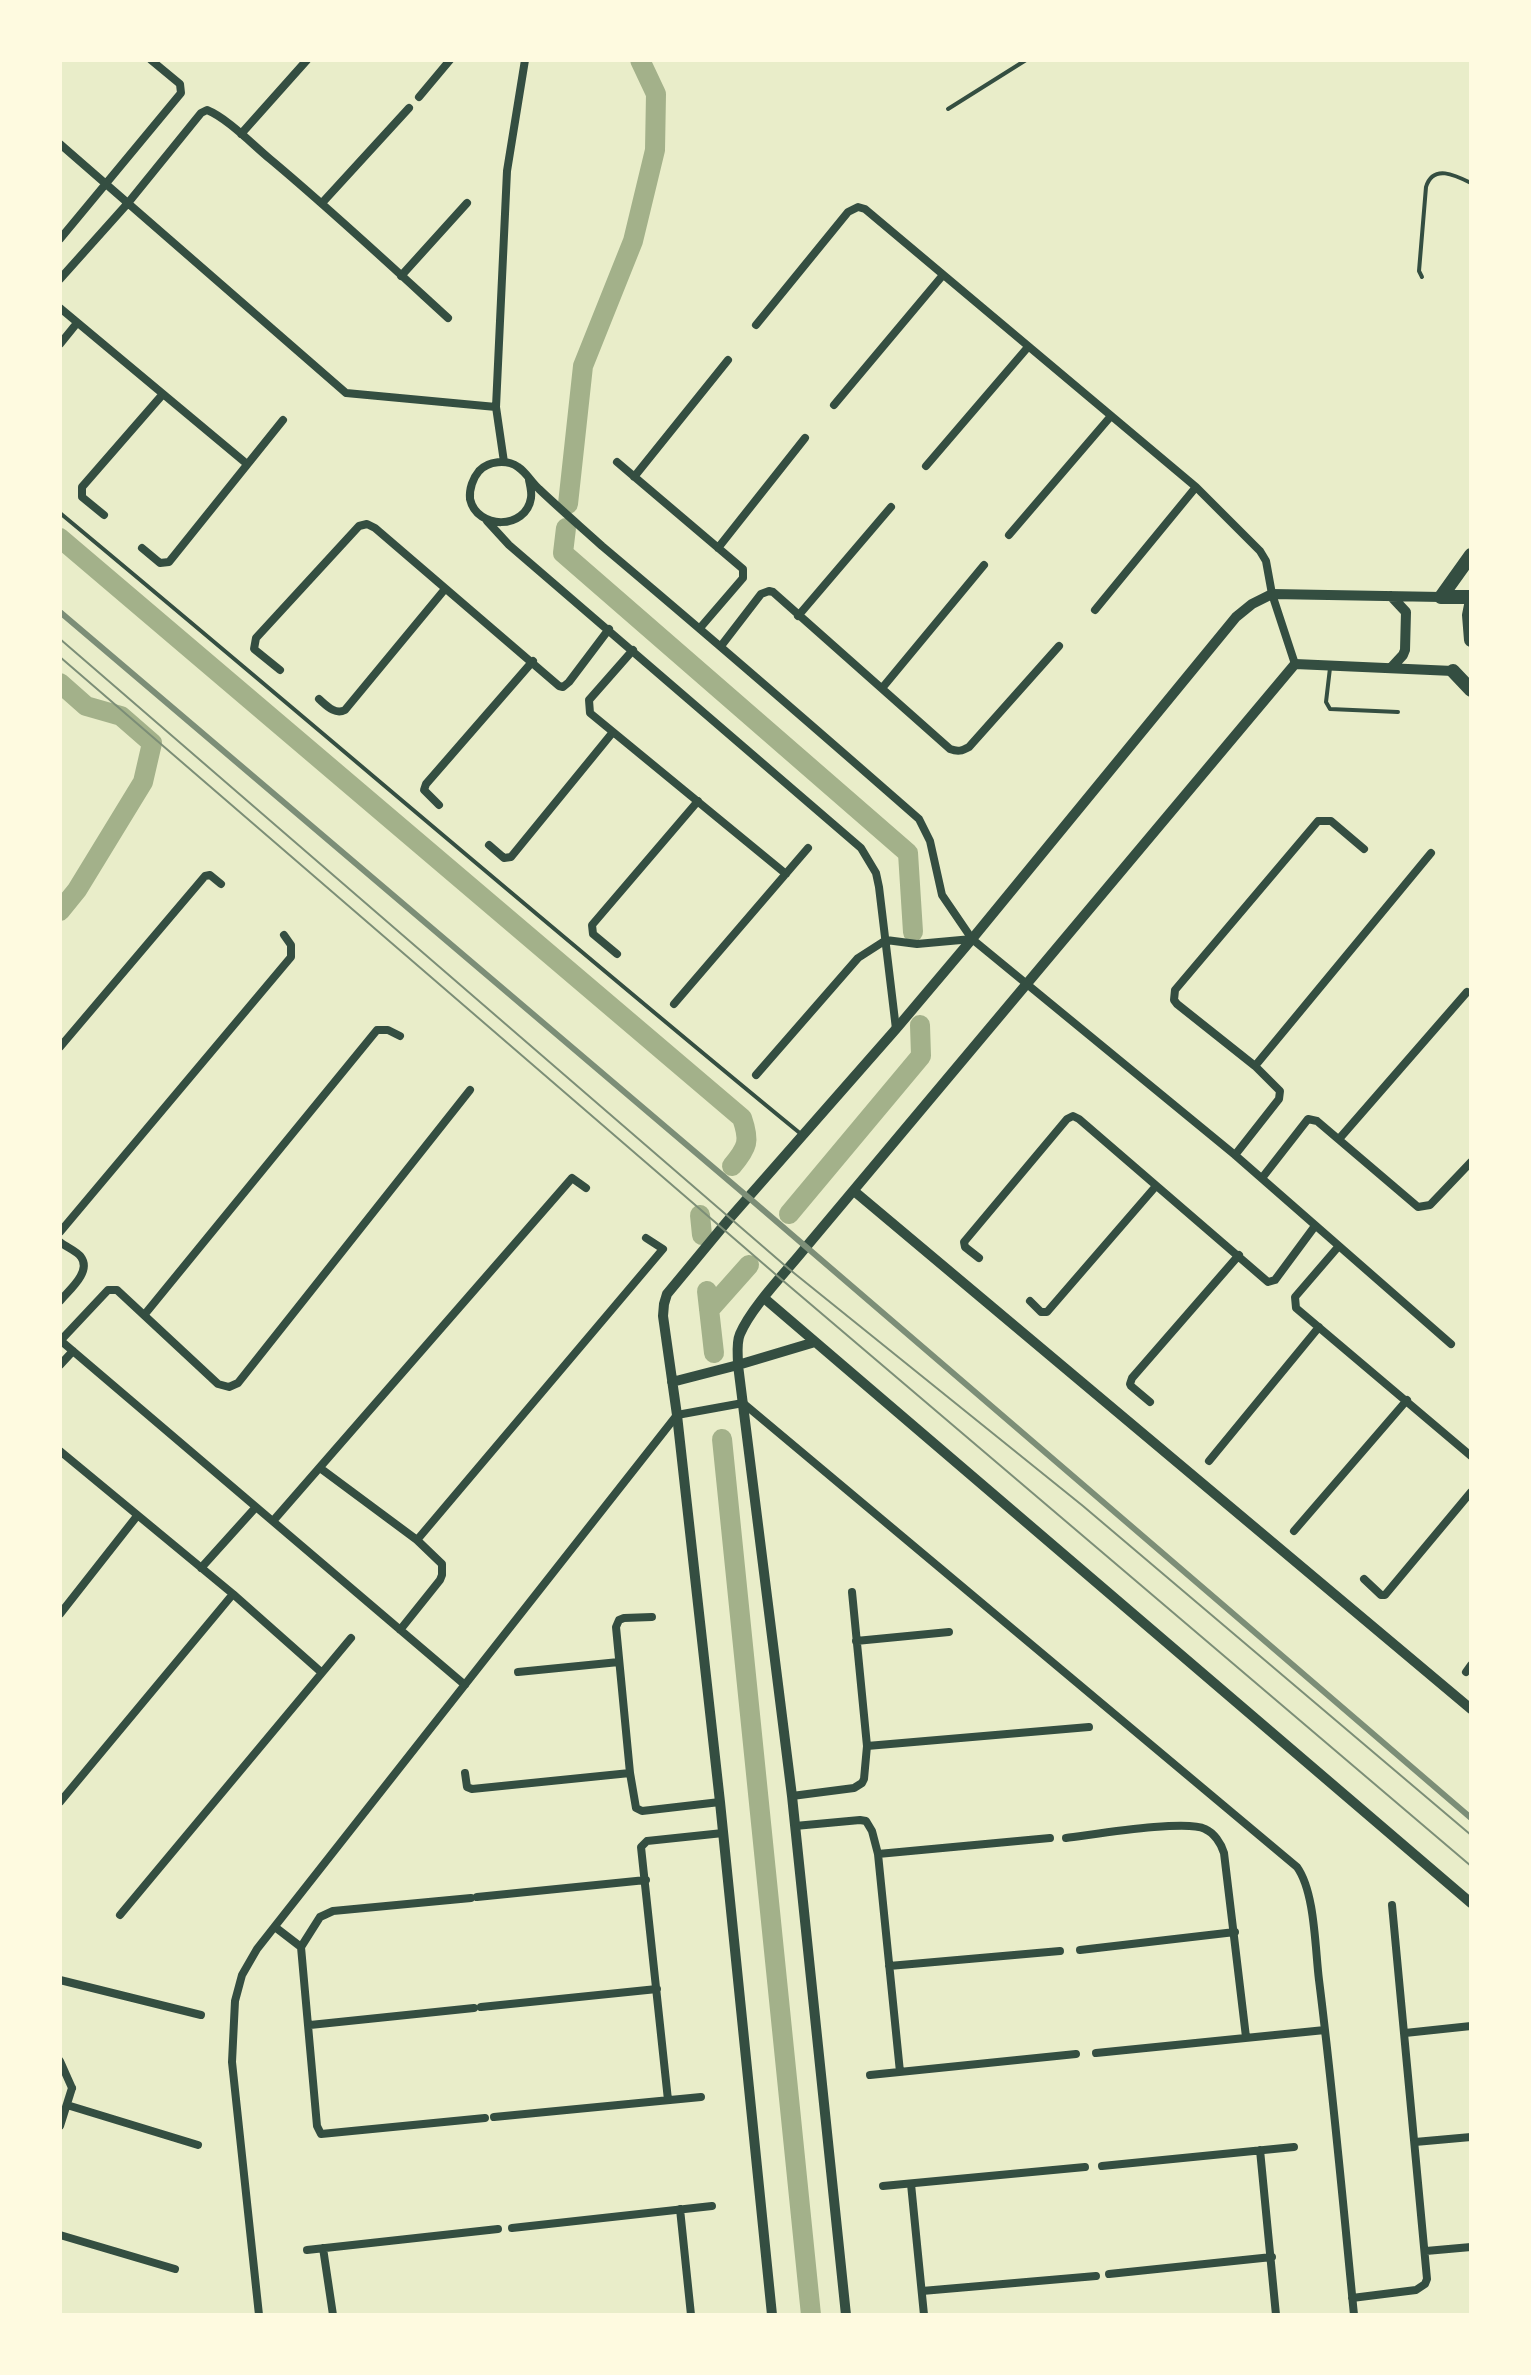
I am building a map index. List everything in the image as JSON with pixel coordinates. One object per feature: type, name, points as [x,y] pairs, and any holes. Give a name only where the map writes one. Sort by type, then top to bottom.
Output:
[{"type":"main road","points":[[1441,597],[1471,555]]},
{"type":"main road","points":[[1441,597],[1471,597]]},
{"type":"main road","points":[[1471,605],[1471,640]]},
{"type":"main road","points":[[1453,671],[1471,672]]},
{"type":"main road","points":[[1453,671],[1471,690]]},
{"type":"street","points":[[241,134],[307,60]]},
{"type":"street","points":[[419,97],[450,60]]},
{"type":"street","points":[[504,462],[496,407],[507,171],[525,60]]},
{"type":"street","points":[[60,239],[181,93],[180,84],[157,62]]},
{"type":"street","points":[[322,203],[409,108]]},
{"type":"street","points":[[60,279],[204,111],[212,113],[241,134],[448,318]]},
{"type":"street","points":[[60,144],[346,393],[496,407]]},
{"type":"street","points":[[401,276],[467,203]]},
{"type":"street","points":[[756,325],[848,212],[858,207],[865,209],[1196,487],[1260,551],[1295,664]]},
{"type":"street","points":[[834,405],[943,275]]},
{"type":"street","points":[[60,308],[247,464]]},
{"type":"street","points":[[60,344],[77,323]]},
{"type":"street","points":[[926,466],[1028,347]]},
{"type":"street","points":[[634,477],[728,360]]},
{"type":"street","points":[[104,515],[82,497],[82,487],[163,394]]},
{"type":"street","points":[[1009,535],[1111,416]]},
{"type":"street","points":[[142,548],[160,563],[169,562],[283,420]]},
{"type":"street","points":[[718,548],[805,438]]},
{"type":"street","points":[[896,1029],[876,873],[861,848],[509,545],[476,511],[470,498],[472,482],[480,469],[504,462],[518,467],[567,516],[919,819],[930,841],[942,895],[972,939],[1235,1155],[1451,1344]]},
{"type":"street","points":[[617,462],[744,572],[743,578],[700,628]]},
{"type":"street","points":[[486,520],[504,523],[518,519],[527,509],[531,497],[529,480]]},
{"type":"street","points":[[1095,610],[1196,487]]},
{"type":"street","points":[[798,616],[891,507]]},
{"type":"street","points":[[280,670],[254,649],[256,638],[359,526],[367,524],[533,661],[556,685],[563,687],[609,629]]},
{"type":"street","points":[[883,687],[984,565]]},
{"type":"street","points":[[319,699],[335,711],[345,710],[445,589]]},
{"type":"street","points":[[721,646],[765,592],[773,592],[950,749],[963,751],[1059,646]]},
{"type":"street","points":[[772,2315],[720,1802],[663,1316],[667,1294],[972,939],[1236,617],[1272,594],[1441,597]]},
{"type":"street","points":[[1391,596],[1406,612],[1405,650],[1391,668]]},
{"type":"street","points":[[633,650],[589,700],[590,713],[786,874]]},
{"type":"street","points":[[439,805],[424,790],[426,784],[533,661]]},
{"type":"street","points":[[1295,664],[1453,671]]},
{"type":"street","points":[[846,2315],[792,1796],[738,1365],[740,1333],[764,1298],[1295,664]]},
{"type":"street","points":[[489,845],[504,858],[511,857],[613,732]]},
{"type":"street","points":[[617,954],[593,934],[592,925],[698,801]]},
{"type":"street","points":[[1235,1155],[1280,1097],[1279,1089],[1174,1000],[1175,990],[1318,821],[1331,821],[1364,849]]},
{"type":"street","points":[[674,1004],[808,848]]},
{"type":"street","points":[[1255,1066],[1431,853]]},
{"type":"street","points":[[60,1047],[205,876],[210,875],[221,884]]},
{"type":"street","points":[[60,1232],[291,957],[291,945],[284,935]]},
{"type":"street","points":[[756,1075],[858,958],[886,940],[917,944],[972,939]]},
{"type":"street","points":[[1339,1139],[1467,992]]},
{"type":"street","points":[[145,1314],[377,1030],[388,1030],[400,1036]]},
{"type":"street","points":[[465,1685],[60,1340],[108,1290],[119,1291],[218,1384],[229,1387],[238,1383],[470,1090]]},
{"type":"street","points":[[979,1258],[965,1247],[964,1242],[1067,1119],[1073,1116],[1266,1281],[1273,1282],[1315,1226]]},
{"type":"street","points":[[1262,1178],[1306,1120],[1311,1119],[1339,1139],[1414,1205],[1430,1205],[1471,1162]]},
{"type":"street","points":[[273,1521],[572,1178],[586,1188]]},
{"type":"street","points":[[1030,1301],[1041,1312],[1047,1312],[1156,1186]]},
{"type":"street","points":[[854,1191],[1471,1709]]},
{"type":"street","points":[[417,1540],[663,1249],[646,1238]]},
{"type":"street","points":[[60,1242],[82,1258],[84,1266],[83,1274],[60,1301]]},
{"type":"street","points":[[1338,1247],[1295,1297],[1296,1308],[1471,1456]]},
{"type":"street","points":[[1150,1402],[1131,1386],[1132,1378],[1239,1255]]},
{"type":"street","points":[[764,1298],[1471,1903]]},
{"type":"street","points":[[1209,1461],[1319,1327]]},
{"type":"street","points":[[672,1382],[815,1342]]},
{"type":"street","points":[[60,1365],[73,1351]]},
{"type":"street","points":[[1294,1531],[1407,1400]]},
{"type":"street","points":[[259,2315],[232,2062],[235,2001],[242,1975],[257,1949],[677,1415],[743,1403]]},
{"type":"street","points":[[743,1403],[1304,1876],[1325,2030],[1354,2315]]},
{"type":"street","points":[[60,1451],[233,1594],[321,1672]]},
{"type":"street","points":[[320,1468],[417,1540],[442,1564],[442,1575],[400,1630]]},
{"type":"street","points":[[1364,1579],[1381,1595],[1385,1595],[1471,1492]]},
{"type":"street","points":[[201,1568],[256,1507]]},
{"type":"street","points":[[60,1614],[137,1516]]},
{"type":"street","points":[[792,1796],[858,1786],[865,1773],[867,1746],[852,1592]]},
{"type":"street","points":[[60,1802],[233,1594]]},
{"type":"street","points":[[652,1617],[624,1618],[619,1620],[616,1627],[630,1773],[639,1811],[720,1802]]},
{"type":"street","points":[[856,1641],[949,1632]]},
{"type":"street","points":[[120,1915],[351,1638]]},
{"type":"street","points":[[518,1672],[619,1662]]},
{"type":"street","points":[[867,1746],[1089,1727]]},
{"type":"street","points":[[465,1773],[467,1787],[472,1789],[630,1773]]},
{"type":"street","points":[[795,1826],[854,1819],[866,1821],[872,1831],[878,1854],[900,2072]]},
{"type":"street","points":[[1066,1838],[1183,1825],[1206,1829],[1218,1840],[1224,1853],[1246,2037]]},
{"type":"street","points":[[668,2100],[641,1851],[643,1843],[651,1840],[723,1833]]},
{"type":"street","points":[[878,1854],[1050,1838]]},
{"type":"street","points":[[646,1880],[333,1911],[320,1917],[301,1947],[317,2126],[321,2134],[701,2097]]},
{"type":"street","points":[[1352,2298],[1421,2288],[1427,2279],[1392,1905]]},
{"type":"street","points":[[275,1927],[301,1947]]},
{"type":"street","points":[[1080,1950],[1235,1932]]},
{"type":"street","points":[[889,1966],[1060,1951]]},
{"type":"street","points":[[60,1980],[201,2015]]},
{"type":"street","points":[[310,2025],[657,1989]]},
{"type":"street","points":[[1405,2033],[1471,2026]]},
{"type":"street","points":[[1096,2053],[1325,2030]]},
{"type":"street","points":[[870,2075],[1076,2054]]},
{"type":"street","points":[[60,2061],[72,2088],[60,2126]]},
{"type":"street","points":[[60,2084],[72,2088]]},
{"type":"street","points":[[67,2105],[198,2145]]},
{"type":"street","points":[[1415,2142],[1471,2137]]},
{"type":"street","points":[[1102,2166],[1294,2147]]},
{"type":"street","points":[[1260,2150],[1276,2315]]},
{"type":"street","points":[[883,2186],[1085,2167]]},
{"type":"street","points":[[911,2184],[924,2315]]},
{"type":"street","points":[[512,2228],[712,2206]]},
{"type":"street","points":[[680,2209],[691,2315]]},
{"type":"street","points":[[307,2250],[498,2229]]},
{"type":"street","points":[[60,2235],[175,2269]]},
{"type":"street","points":[[1426,2251],[1471,2247]]},
{"type":"street","points":[[323,2248],[333,2315]]},
{"type":"street","points":[[1109,2274],[1272,2257]]},
{"type":"street","points":[[922,2291],[1096,2276]]},
{"type":"lane","points":[[948,109],[1026,60]]},
{"type":"lane","points":[[1422,277],[1419,271],[1429,179],[1435,173],[1443,173],[1471,183]]},
{"type":"lane","points":[[60,513],[803,1136]]},
{"type":"lane","points":[[1330,665],[1326,702],[1330,709],[1398,712]]},
{"type":"waterway","points":[[568,504],[583,366],[633,241],[655,150],[656,94],[640,60]]},
{"type":"waterway","points":[[566,528],[563,553],[908,853],[913,932]]},
{"type":"waterway","points":[[60,538],[742,1118],[746,1144],[732,1166]]},
{"type":"waterway","points":[[60,683],[86,706],[121,716],[152,743],[143,782],[77,890],[60,911]]},
{"type":"waterway","points":[[789,1214],[921,1056],[920,1025]]},
{"type":"waterway","points":[[700,1215],[702,1235]]},
{"type":"waterway","points":[[709,1310],[749,1265]]},
{"type":"waterway","points":[[707,1291],[714,1353]]},
{"type":"waterway","points":[[722,1439],[811,2315]]},
{"type":"tram line","points":[[60,639],[789,1269],[1083,1506],[1471,1835]]},
{"type":"tram line","points":[[60,657],[781,1279],[1471,1866]]},
{"type":"railway","points":[[60,612],[1471,1818]]}]
